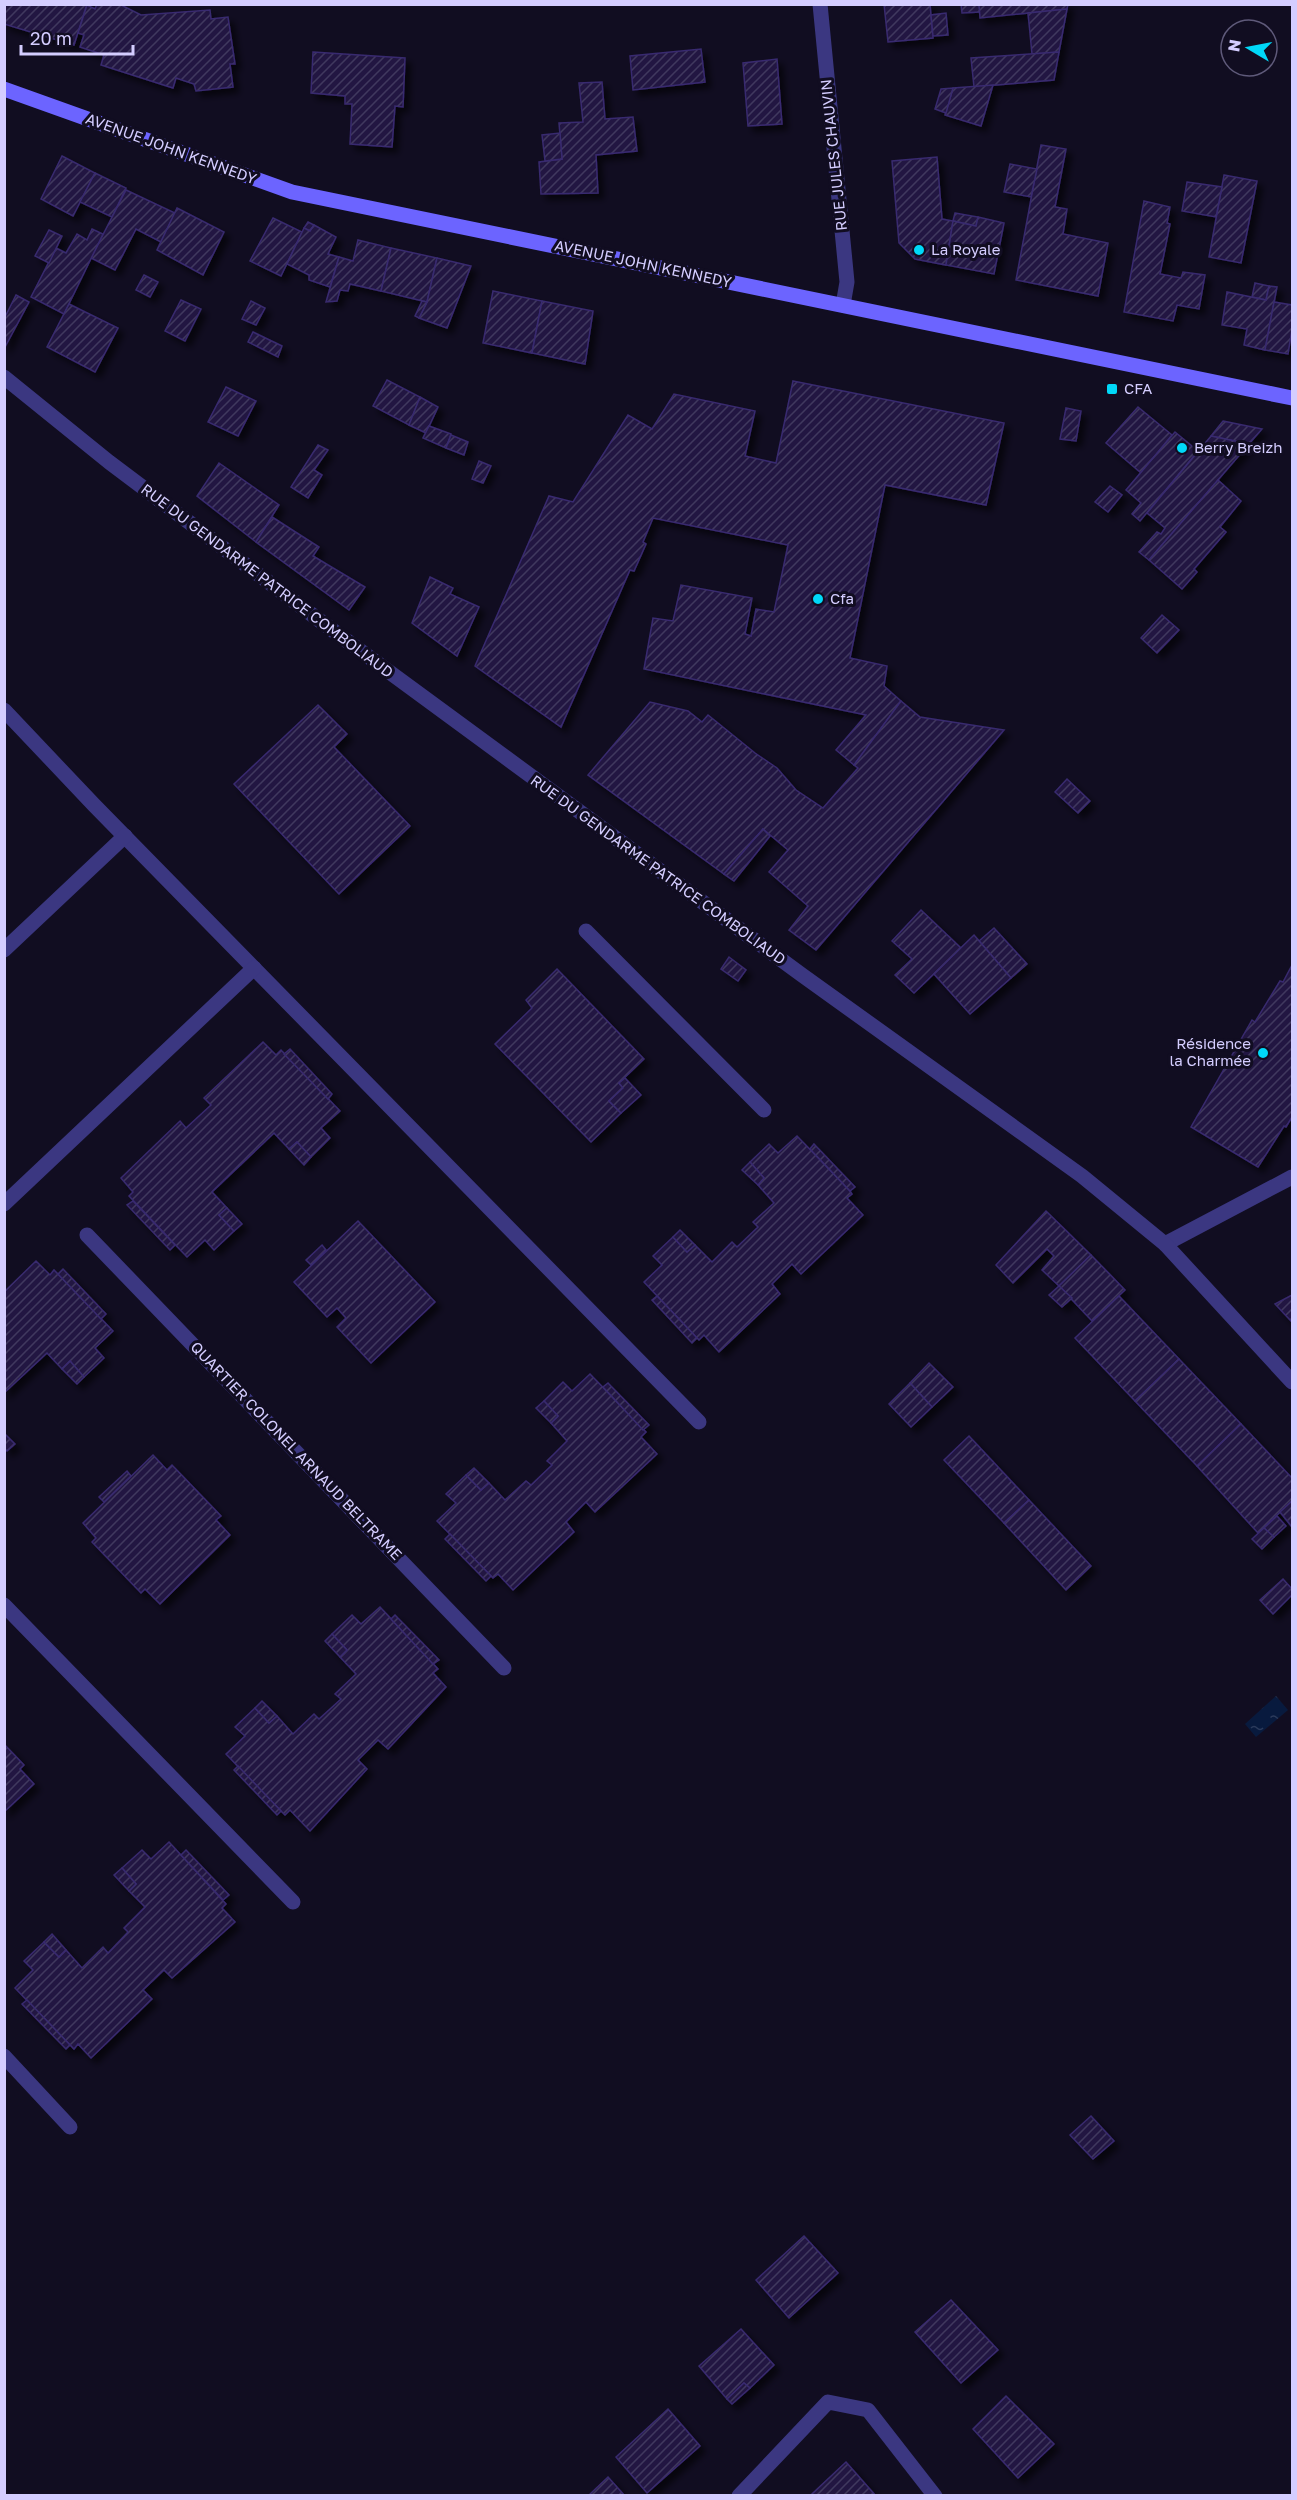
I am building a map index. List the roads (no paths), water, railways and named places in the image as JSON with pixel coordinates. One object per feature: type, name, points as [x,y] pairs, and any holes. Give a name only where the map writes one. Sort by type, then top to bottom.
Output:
[{"type":"main road","name":"AVENUE JOHN KENNEDY","points":[[4,89],[292,192],[1293,398]]},
{"type":"street","name":"RUE JULES CHAUVIN","points":[[820,4],[847,282],[843,305]]},
{"type":"street","name":"RUE DU GENDARME PATRICE COMBOLIAUD","points":[[4,377],[109,462],[339,635],[801,975],[1082,1176],[1165,1244],[1293,1382]]},
{"type":"street","points":[[4,710],[699,1422]]},
{"type":"street","points":[[4,950],[125,836]]},
{"type":"street","points":[[586,931],[764,1110]]},
{"type":"street","points":[[4,1204],[254,968]]},
{"type":"street","points":[[1165,1244],[1293,1177]]},
{"type":"street","name":"QUARTIER COLONEL ARNAUD BELTRAME","points":[[87,1235],[504,1668]]},
{"type":"street","points":[[4,1605],[293,1902]]},
{"type":"street","points":[[4,2056],[70,2127]]},
{"type":"street","points":[[739,2496],[828,2402],[868,2410],[935,2496]]},
{"type":"water","points":[[1276,1696],[1288,1710],[1256,1737],[1245,1724]]},
{"type":"place","name":"La Royale","points":[[919,250]]},
{"type":"place","name":"CFA","points":[[1112,389]]},
{"type":"place","name":"Berry Breizh","points":[[1182,448]]},
{"type":"place","name":"Cfa","points":[[818,599]]},
{"type":"place","name":"Résidence la Charmée","points":[[1263,1053]]}]
